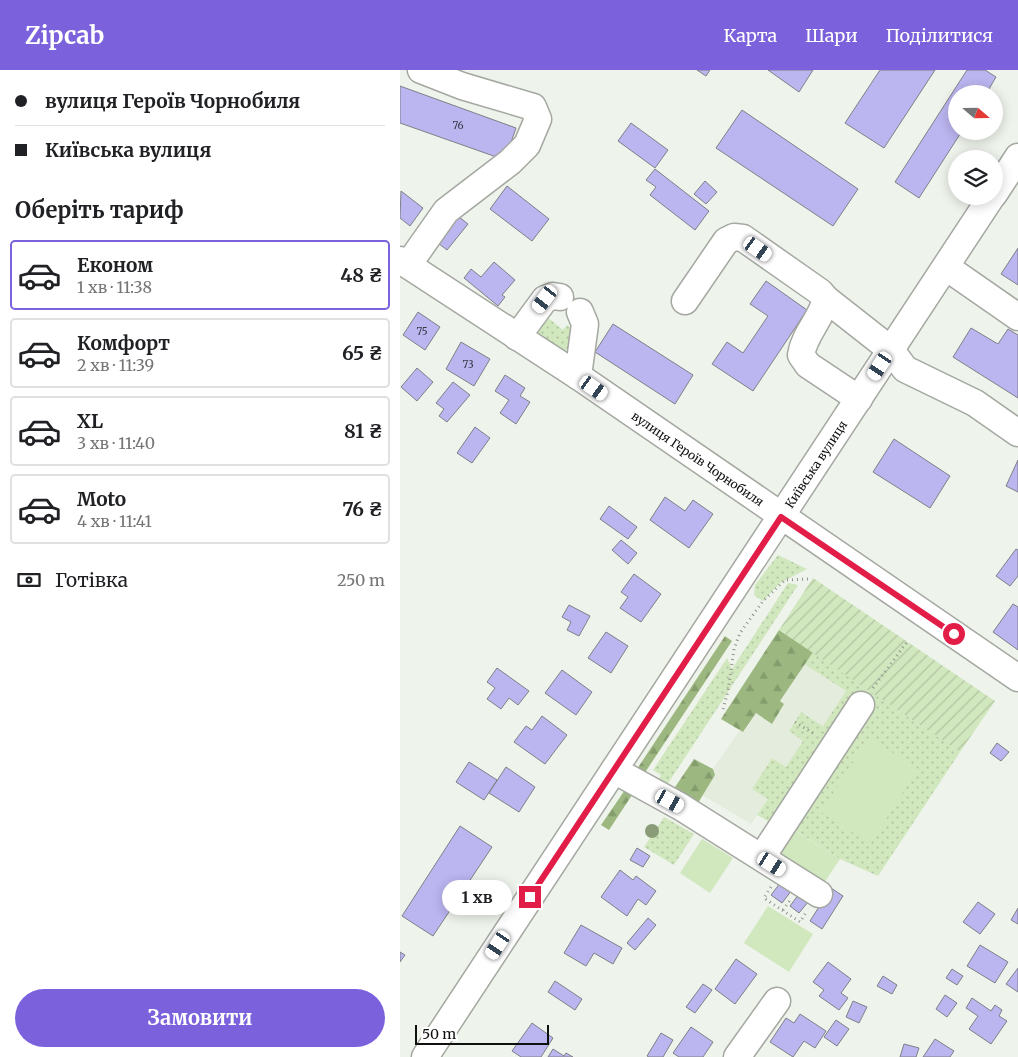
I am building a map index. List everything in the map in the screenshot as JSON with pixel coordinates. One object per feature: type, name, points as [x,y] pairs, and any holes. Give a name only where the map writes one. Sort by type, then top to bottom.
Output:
[{"type":"street","points":[[404,262],[446,210],[510,162],[527,146],[538,118],[533,107],[462,86],[421,70]]},
{"type":"street","name":"Київська вулиця","points":[[1003,180],[1018,157]]},
{"type":"street","name":"Київська вулиця","points":[[425,1057],[986,205]]},
{"type":"street","points":[[685,301],[726,241],[734,236],[743,238],[820,292],[826,299],[891,350],[905,369],[975,403],[1018,433]]},
{"type":"street","name":"вулиця Героїв Чорнобиля","points":[[404,262],[578,376],[1018,678]]},
{"type":"street","points":[[946,267],[1018,317]]},
{"type":"street","points":[[517,337],[545,299],[552,296],[570,304],[585,324],[578,376]]},
{"type":"street","points":[[826,299],[823,310],[803,342],[801,356],[808,365],[859,399]]},
{"type":"street","points":[[762,857],[861,705]]},
{"type":"street","points":[[614,770],[681,807],[819,894]]},
{"type":"street","points":[[737,1057],[777,1001]]},
{"type":"path","points":[[723,708],[728,691],[734,649],[740,633],[762,601],[785,580],[808,579]]},
{"type":"path","points":[[861,705],[907,642]]},
{"type":"shaded area","points":[[804,664],[846,691],[823,726],[801,712],[789,731],[804,741],[786,768],[772,759],[753,789],[768,799],[751,824],[702,795],[715,775],[713,769],[739,731],[744,732],[756,713],[771,723],[784,704],[780,701]]},
{"type":"green space","points":[[546,316],[563,330],[567,325],[575,332],[574,345],[564,351],[555,351],[538,337],[539,326]]},
{"type":"green space","points":[[778,555],[807,569],[780,583],[763,601],[754,595],[755,585]]},
{"type":"green space","points":[[813,578],[995,701],[960,752],[779,630]]},
{"type":"green space","points":[[788,583],[798,585],[665,788],[657,783],[661,775],[653,770],[727,658],[732,669]]},
{"type":"green space","points":[[779,630],[813,652],[780,701],[784,704],[772,724],[756,713],[743,732],[721,719]]},
{"type":"green space","points":[[725,636],[732,641],[644,774],[637,769]]},
{"type":"green space","points":[[813,652],[960,752],[878,876],[840,859],[784,823],[781,828],[757,815],[768,799],[752,789],[772,758],[786,767],[803,741],[789,731],[801,712],[823,726],[846,691],[804,664]]},
{"type":"green space","points":[[869,737],[918,769],[870,844],[821,812]]},
{"type":"green space","points":[[694,759],[713,769],[715,775],[695,808],[671,793]]},
{"type":"green space","points":[[627,787],[634,792],[609,830],[601,825]]},
{"type":"green space","points":[[664,817],[694,834],[674,865],[644,847]]},
{"type":"green space","points":[[791,828],[840,859],[824,883],[776,851]]},
{"type":"green space","points":[[702,839],[733,858],[710,893],[680,873]]},
{"type":"green space","points":[[768,906],[813,934],[789,972],[744,943]]},
{"type":"building","points":[[697,70],[710,70],[706,76]]},
{"type":"building","points":[[768,70],[813,70],[799,92]]},
{"type":"building","points":[[880,70],[935,70],[884,148],[845,123]]},
{"type":"building","points":[[967,70],[985,70],[996,77],[991,85],[957,85]]},
{"type":"building","points":[[400,86],[516,128],[505,160],[400,123]]},
{"type":"building","points":[[948,100],[948,140],[956,140],[948,150],[919,198],[895,182]]},
{"type":"building","points":[[742,110],[858,189],[833,226],[716,148]]},
{"type":"building","points":[[631,123],[668,150],[655,168],[618,141]]},
{"type":"building","points":[[655,169],[709,211],[695,230],[650,195],[656,187],[646,180]]},
{"type":"building","points":[[705,181],[717,192],[706,204],[694,194]]},
{"type":"building","points":[[507,186],[549,219],[532,241],[490,209]]},
{"type":"building","points":[[401,191],[423,208],[410,226],[400,218]]},
{"type":"building","points":[[454,213],[468,224],[447,250],[434,240]]},
{"type":"building","points":[[1018,248],[1018,285],[1001,274]]},
{"type":"building","points":[[494,262],[515,280],[502,295],[505,297],[498,306],[464,278],[471,269],[481,277]]},
{"type":"building","points":[[766,281],[807,310],[753,391],[712,364],[727,342],[743,353],[768,316],[750,304]]},
{"type":"building","points":[[418,312],[440,327],[425,350],[403,335]]},
{"type":"building","points":[[613,324],[693,375],[675,404],[595,352]]},
{"type":"building","points":[[971,328],[998,344],[1008,329],[1018,335],[1018,398],[953,357]]},
{"type":"building","points":[[461,342],[490,359],[474,386],[446,369]]},
{"type":"building","points":[[417,368],[433,382],[417,401],[401,387]]},
{"type":"building","points":[[505,375],[525,388],[520,396],[530,402],[516,424],[500,413],[509,400],[495,391]]},
{"type":"building","points":[[453,382],[470,395],[447,422],[439,416],[444,409],[436,403]]},
{"type":"building","points":[[475,427],[490,438],[472,463],[457,453]]},
{"type":"building","points":[[894,439],[950,476],[930,508],[873,472]]},
{"type":"building","points":[[1018,460],[1018,492],[1006,486]]},
{"type":"building","points":[[665,497],[685,511],[693,500],[713,514],[689,548],[650,520]]},
{"type":"building","points":[[609,506],[637,527],[628,539],[600,519]]},
{"type":"building","points":[[621,540],[637,553],[628,564],[612,550]]},
{"type":"building","points":[[1016,549],[1018,550],[1018,576],[1010,586],[996,576]]},
{"type":"building","points":[[634,574],[661,594],[641,622],[620,608],[628,597],[621,592]]},
{"type":"building","points":[[1013,604],[1018,607],[1018,650],[993,632]]},
{"type":"building","points":[[569,605],[590,616],[579,636],[567,630],[571,622],[562,617]]},
{"type":"building","points":[[606,632],[628,646],[611,673],[588,658]]},
{"type":"building","points":[[497,668],[529,691],[518,705],[509,698],[501,709],[487,699],[495,688],[487,682]]},
{"type":"building","points":[[562,670],[592,692],[576,715],[545,693]]},
{"type":"building","points":[[542,716],[567,735],[545,764],[514,742],[526,726],[532,730]]},
{"type":"building","points":[[997,743],[1009,752],[1001,761],[990,753]]},
{"type":"building","points":[[469,762],[497,780],[484,800],[456,782]]},
{"type":"building","points":[[506,767],[535,787],[519,812],[489,793]]},
{"type":"building","points":[[460,826],[492,847],[433,936],[402,916]]},
{"type":"building","points":[[637,848],[650,856],[643,867],[630,860]]},
{"type":"building","points":[[620,870],[633,880],[636,876],[656,891],[646,905],[638,899],[627,916],[601,897]]},
{"type":"building","points":[[784,878],[795,886],[782,903],[771,895]]},
{"type":"building","points":[[831,888],[843,896],[822,929],[810,921]]},
{"type":"building","points":[[799,894],[808,902],[799,913],[790,906]]},
{"type":"building","points":[[978,902],[995,914],[980,934],[963,922]]},
{"type":"building","points":[[1018,908],[1018,924],[1011,920]]},
{"type":"building","points":[[648,918],[656,925],[635,950],[627,943]]},
{"type":"building","points":[[581,925],[622,948],[613,964],[594,953],[586,966],[564,953]]},
{"type":"building","points":[[980,945],[1008,962],[995,983],[967,966]]},
{"type":"building","points":[[400,952],[405,955],[400,962]]},
{"type":"building","points":[[736,959],[757,974],[735,1004],[715,989]]},
{"type":"building","points":[[828,962],[851,979],[841,993],[848,998],[839,1010],[819,996],[824,990],[813,982]]},
{"type":"building","points":[[1018,968],[1018,992],[1006,984]]},
{"type":"building","points":[[952,969],[963,976],[957,985],[946,978]]},
{"type":"building","points":[[883,976],[897,985],[892,994],[877,986]]},
{"type":"building","points":[[555,981],[582,999],[575,1010],[548,992]]},
{"type":"building","points":[[703,984],[712,990],[695,1013],[686,1007]]},
{"type":"building","points":[[945,995],[957,1003],[947,1017],[936,1009]]},
{"type":"building","points":[[972,998],[991,1011],[995,1005],[1002,1010],[999,1016],[1007,1021],[991,1044],[969,1029],[978,1016],[966,1008]]},
{"type":"building","points":[[853,1001],[867,1007],[859,1023],[846,1017]]},
{"type":"building","points":[[800,1014],[826,1031],[815,1048],[804,1041],[793,1057],[770,1042],[786,1018],[794,1023]]},
{"type":"building","points":[[836,1020],[849,1029],[837,1046],[824,1037]]},
{"type":"building","points":[[532,1023],[553,1038],[541,1057],[521,1057],[512,1051]]},
{"type":"building","points":[[691,1027],[713,1042],[703,1057],[679,1057],[673,1053]]},
{"type":"building","points":[[661,1033],[673,1040],[663,1057],[647,1056]]},
{"type":"building","points":[[935,1039],[954,1051],[950,1057],[923,1057]]},
{"type":"building","points":[[904,1044],[919,1048],[916,1057],[900,1057]]},
{"type":"building","points":[[553,1049],[564,1056],[566,1053],[573,1057],[548,1057]]},
{"type":"route","points":[[530,897],[781,517],[954,634]]}]
